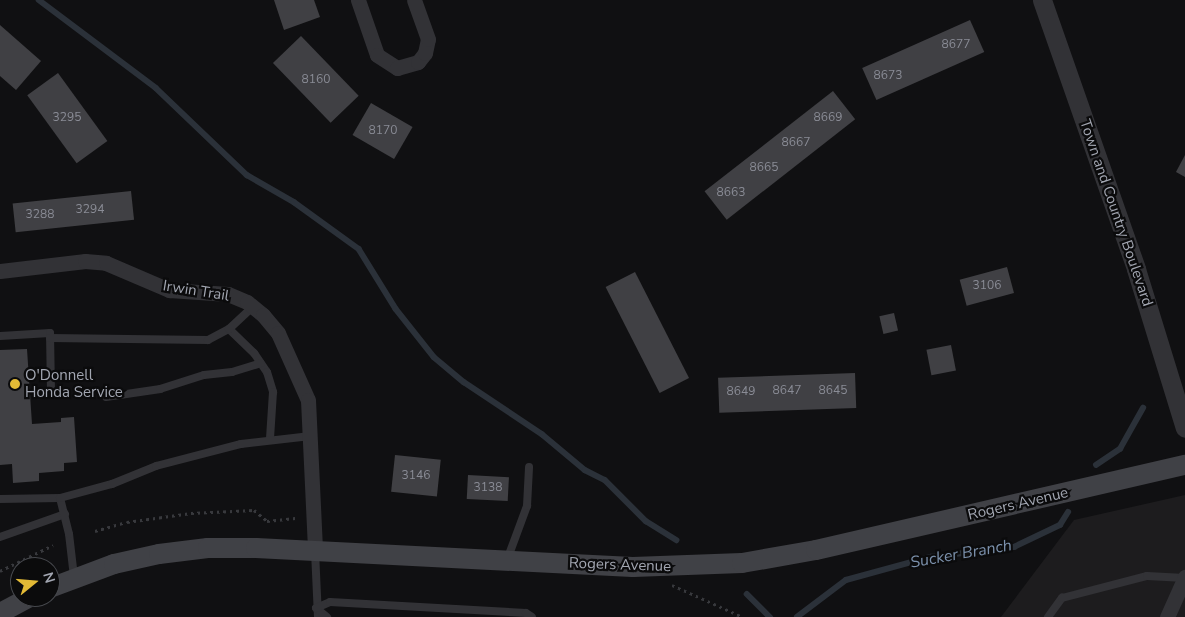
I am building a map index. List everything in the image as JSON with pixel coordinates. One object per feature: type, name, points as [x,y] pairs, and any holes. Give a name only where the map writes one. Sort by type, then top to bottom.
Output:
[{"type":"main road","name":"Rogers Avenue","points":[[60,583],[74,577],[159,554],[208,548],[315,551],[633,567],[742,562],[826,548],[1185,465]]},
{"type":"main road","points":[[0,614],[12,607]]},
{"type":"street","points":[[358,0],[377,55],[397,68],[418,62],[425,53],[428,38],[414,0]]},
{"type":"street","name":"Town and Country Boulevard","points":[[1042,0],[1136,269],[1185,428]]},
{"type":"street","name":"Irwin Trail","points":[[0,271],[84,262],[106,263],[169,290],[228,294],[253,307],[278,333],[298,372],[308,400],[315,551]]},
{"type":"street","points":[[1167,617],[1185,578]]},
{"type":"lane","points":[[50,338],[208,340],[229,329],[253,307]]},
{"type":"lane","points":[[229,329],[261,363],[273,392],[270,440]]},
{"type":"lane","points":[[0,336],[50,333],[51,391]]},
{"type":"lane","points":[[106,398],[160,389],[204,374],[232,372],[261,363]]},
{"type":"lane","points":[[0,499],[60,498],[112,484],[156,466],[241,444],[311,436]]},
{"type":"lane","points":[[507,560],[527,506],[529,466]]},
{"type":"lane","points":[[60,498],[65,514],[74,577]]},
{"type":"lane","points":[[0,537],[65,514]]},
{"type":"lane","points":[[315,551],[316,608],[318,617]]},
{"type":"lane","points":[[1048,617],[1062,598],[1147,576],[1185,578]]},
{"type":"lane","points":[[316,608],[330,602],[526,613],[532,617]]},
{"type":"lane","points":[[316,608],[327,617]]},
{"type":"path","points":[[95,531],[126,522],[190,513],[254,510],[267,521],[314,517]]},
{"type":"path","points":[[0,571],[53,545]]},
{"type":"path","points":[[667,582],[743,617]]},
{"type":"shaded area","points":[[1185,495],[1185,617],[1001,617],[1074,520]]},
{"type":"building","points":[[274,0],[314,0],[320,17],[284,30]]},
{"type":"building","points":[[970,20],[984,52],[876,100],[862,68]]},
{"type":"building","points":[[0,25],[41,61],[16,90],[0,76]]},
{"type":"building","points":[[301,36],[359,96],[331,123],[273,63]]},
{"type":"building","points":[[58,73],[107,141],[77,163],[27,95]]},
{"type":"building","points":[[833,91],[855,119],[727,220],[705,191]]},
{"type":"building","points":[[371,103],[413,127],[394,159],[352,135]]},
{"type":"building","points":[[1185,155],[1185,177],[1176,172]]},
{"type":"building","points":[[131,191],[134,220],[16,232],[13,203]]},
{"type":"building","points":[[1007,267],[1014,293],[967,306],[960,280]]},
{"type":"building","points":[[635,272],[689,378],[660,393],[606,287]]},
{"type":"building","points":[[894,313],[898,331],[883,334],[879,316]]},
{"type":"building","points":[[951,345],[956,371],[931,375],[926,350]]},
{"type":"building","name":"O'Donnell Honda Service","points":[[27,349],[32,424],[61,422],[61,418],[74,417],[77,462],[64,463],[64,471],[39,473],[39,481],[13,483],[12,464],[0,465],[0,350]]},
{"type":"building","points":[[855,373],[856,408],[719,413],[718,378]]},
{"type":"building","points":[[395,455],[441,460],[437,497],[391,492]]},
{"type":"building","points":[[468,475],[509,477],[508,501],[467,499]]},
{"type":"waterway","points":[[39,0],[156,88],[247,175],[294,202],[359,249],[396,309],[434,357],[464,382],[542,434],[585,470],[605,480],[646,521],[676,540]]},
{"type":"waterway","name":"Sucker Branch","points":[[1096,465],[1120,449],[1143,408]]},
{"type":"waterway","name":"Sucker Branch","points":[[797,617],[846,580],[930,557],[1014,547],[1060,525],[1068,512]]},
{"type":"waterway","points":[[747,594],[770,617]]},
{"type":"place","name":"O'Donnell Honda Service","points":[[15,384]]}]
